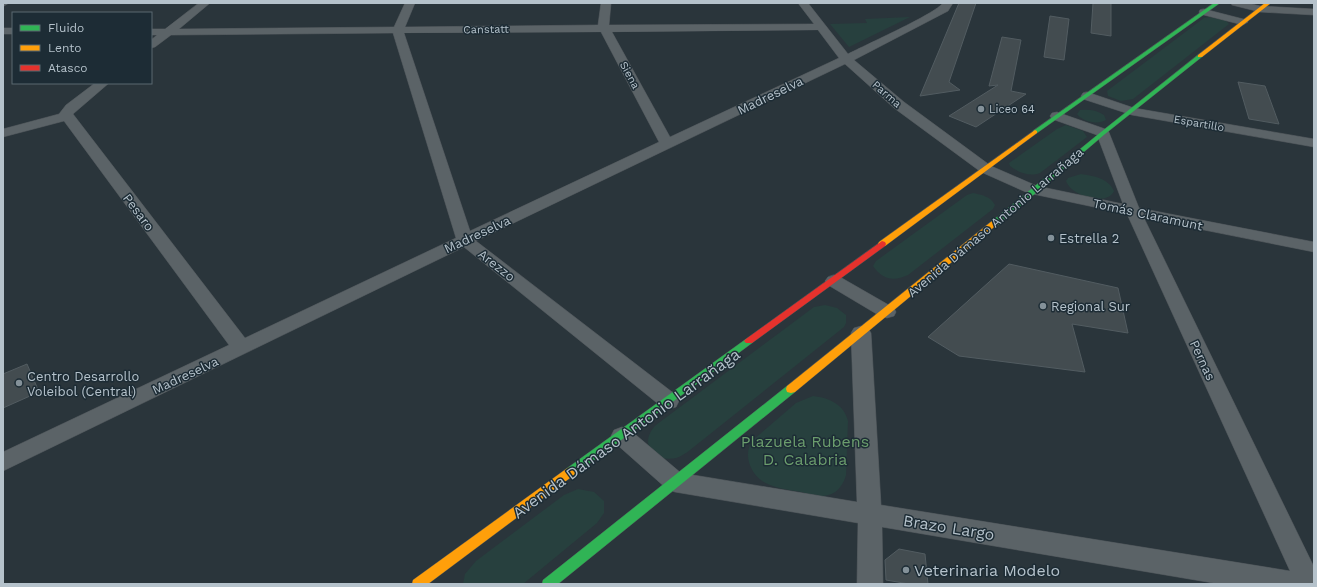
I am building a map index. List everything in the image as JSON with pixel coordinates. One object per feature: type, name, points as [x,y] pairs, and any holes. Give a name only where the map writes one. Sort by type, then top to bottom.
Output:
[{"type":"street","points":[[152,44],[205,3]]},
{"type":"street","points":[[410,3],[398,31],[465,240]]},
{"type":"street","name":"Siena","points":[[606,3],[603,25],[667,144]]},
{"type":"street","name":"Parma","points":[[803,3],[846,59],[899,105],[986,169]]},
{"type":"street","name":"Madreselva","points":[[3,462],[846,59],[926,19],[944,9],[948,3]]},
{"type":"street","name":"Avenida Dámaso Antonio Larrañaga","points":[[418,584],[1058,116],[1217,3]]},
{"type":"street","points":[[1236,3],[1314,12]]},
{"type":"street","name":"Avenida Dámaso Antonio Larrañaga","points":[[548,584],[887,312],[1103,133],[1264,6]]},
{"type":"street","points":[[1204,12],[1243,22]]},
{"type":"street","name":"Canstatt","points":[[152,32],[821,27]]},
{"type":"street","points":[[3,133],[67,116],[67,112],[71,108],[102,84]]},
{"type":"street","name":"Espartillo","points":[[1087,96],[1132,111],[1314,143]]},
{"type":"street","name":"Pesaro","points":[[67,116],[242,348]]},
{"type":"street","name":"Avenida Dámaso Antonio Larrañaga","points":[[1058,116],[1103,133]]},
{"type":"street","name":"Pernas","points":[[1103,133],[1133,211],[1309,584]]},
{"type":"street","name":"Tomás Claramunt","points":[[986,169],[1033,190],[1314,247]]},
{"type":"street","name":"Arezzo","points":[[465,240],[669,401]]},
{"type":"street","points":[[834,281],[887,312]]},
{"type":"street","points":[[861,333],[866,461],[870,514],[870,584]]},
{"type":"street","points":[[622,436],[675,482]]},
{"type":"street","name":"Brazo Largo","points":[[675,482],[1292,584]]},
{"type":"green space","points":[[910,17],[849,47],[830,24],[867,23],[865,19]]},
{"type":"green space","points":[[1209,17],[1225,20],[1229,24],[1133,99],[1121,101],[1108,96],[1107,91],[1204,18]]},
{"type":"green space","points":[[1080,110],[1099,112],[1104,115],[1106,120],[1103,122],[1087,121],[1077,114]]},
{"type":"green space","points":[[1066,125],[1083,131],[1087,137],[1040,173],[1032,175],[1025,174],[1010,166],[1009,163],[1057,129]]},
{"type":"green space","points":[[1081,174],[1104,180],[1114,191],[1110,196],[1097,199],[1082,195],[1069,186],[1066,181],[1068,178]]},
{"type":"green space","points":[[973,193],[986,196],[991,200],[995,205],[993,209],[908,275],[893,279],[880,274],[876,270],[873,266],[876,261],[967,195]]},
{"type":"green space","points":[[825,305],[837,308],[846,315],[846,323],[844,327],[685,454],[676,458],[668,459],[655,455],[648,445],[648,438],[656,425],[814,307]]},
{"type":"green space","name":"Plazuela Rubens D. Calabria","points":[[813,396],[825,398],[835,403],[843,410],[848,421],[846,475],[838,490],[825,496],[770,485],[758,478],[750,466],[748,459],[748,453],[753,440],[796,403]]},
{"type":"green space","points":[[578,489],[594,492],[604,501],[604,513],[597,523],[523,584],[463,584],[465,574],[476,561],[564,495]]},
{"type":"building","points":[[959,3],[976,3],[949,82],[960,90],[920,96]]},
{"type":"building","points":[[1093,3],[1111,3],[1111,36],[1091,33]]},
{"type":"building","points":[[1050,16],[1069,19],[1064,60],[1044,57]]},
{"type":"building","points":[[1002,37],[1021,40],[1011,91],[1026,94],[976,127],[949,116],[998,85],[989,86]]},
{"type":"building","points":[[1238,82],[1265,86],[1279,124],[1249,119]]},
{"type":"building","name":"Regional Sur","points":[[1009,264],[1118,288],[1128,333],[1072,324],[1085,372],[959,356],[928,337]]},
{"type":"building","name":"Centro Desarrollo Voleibol (Central)","points":[[27,364],[39,392],[3,408],[3,374]]},
{"type":"building","name":"Veterinaria Modelo","points":[[899,549],[925,554],[928,584],[909,584],[886,580],[885,560]]},
{"type":"traffic: fast","points":[[1035,132],[1217,3]]},
{"type":"traffic: fast","points":[[995,223],[1103,133],[1200,56]]},
{"type":"traffic: fast","points":[[570,472],[749,341]]},
{"type":"traffic: fast","points":[[548,584],[791,389]]},
{"type":"traffic: slow","points":[[1200,56],[1268,3]]},
{"type":"traffic: slow","points":[[882,244],[1035,132]]},
{"type":"traffic: slow","points":[[791,389],[995,223]]},
{"type":"traffic: slow","points":[[418,584],[570,472]]},
{"type":"traffic: jam","points":[[749,341],[882,244]]},
{"type":"place","name":"Liceo 64","points":[[981,109]]},
{"type":"place","name":"Estrella 2","points":[[1051,238]]},
{"type":"place","name":"Regional Sur","points":[[1043,306]]},
{"type":"place","name":"Centro Desarrollo Voleibol (Central)","points":[[19,383]]},
{"type":"place","name":"Veterinaria Modelo","points":[[906,570]]}]
